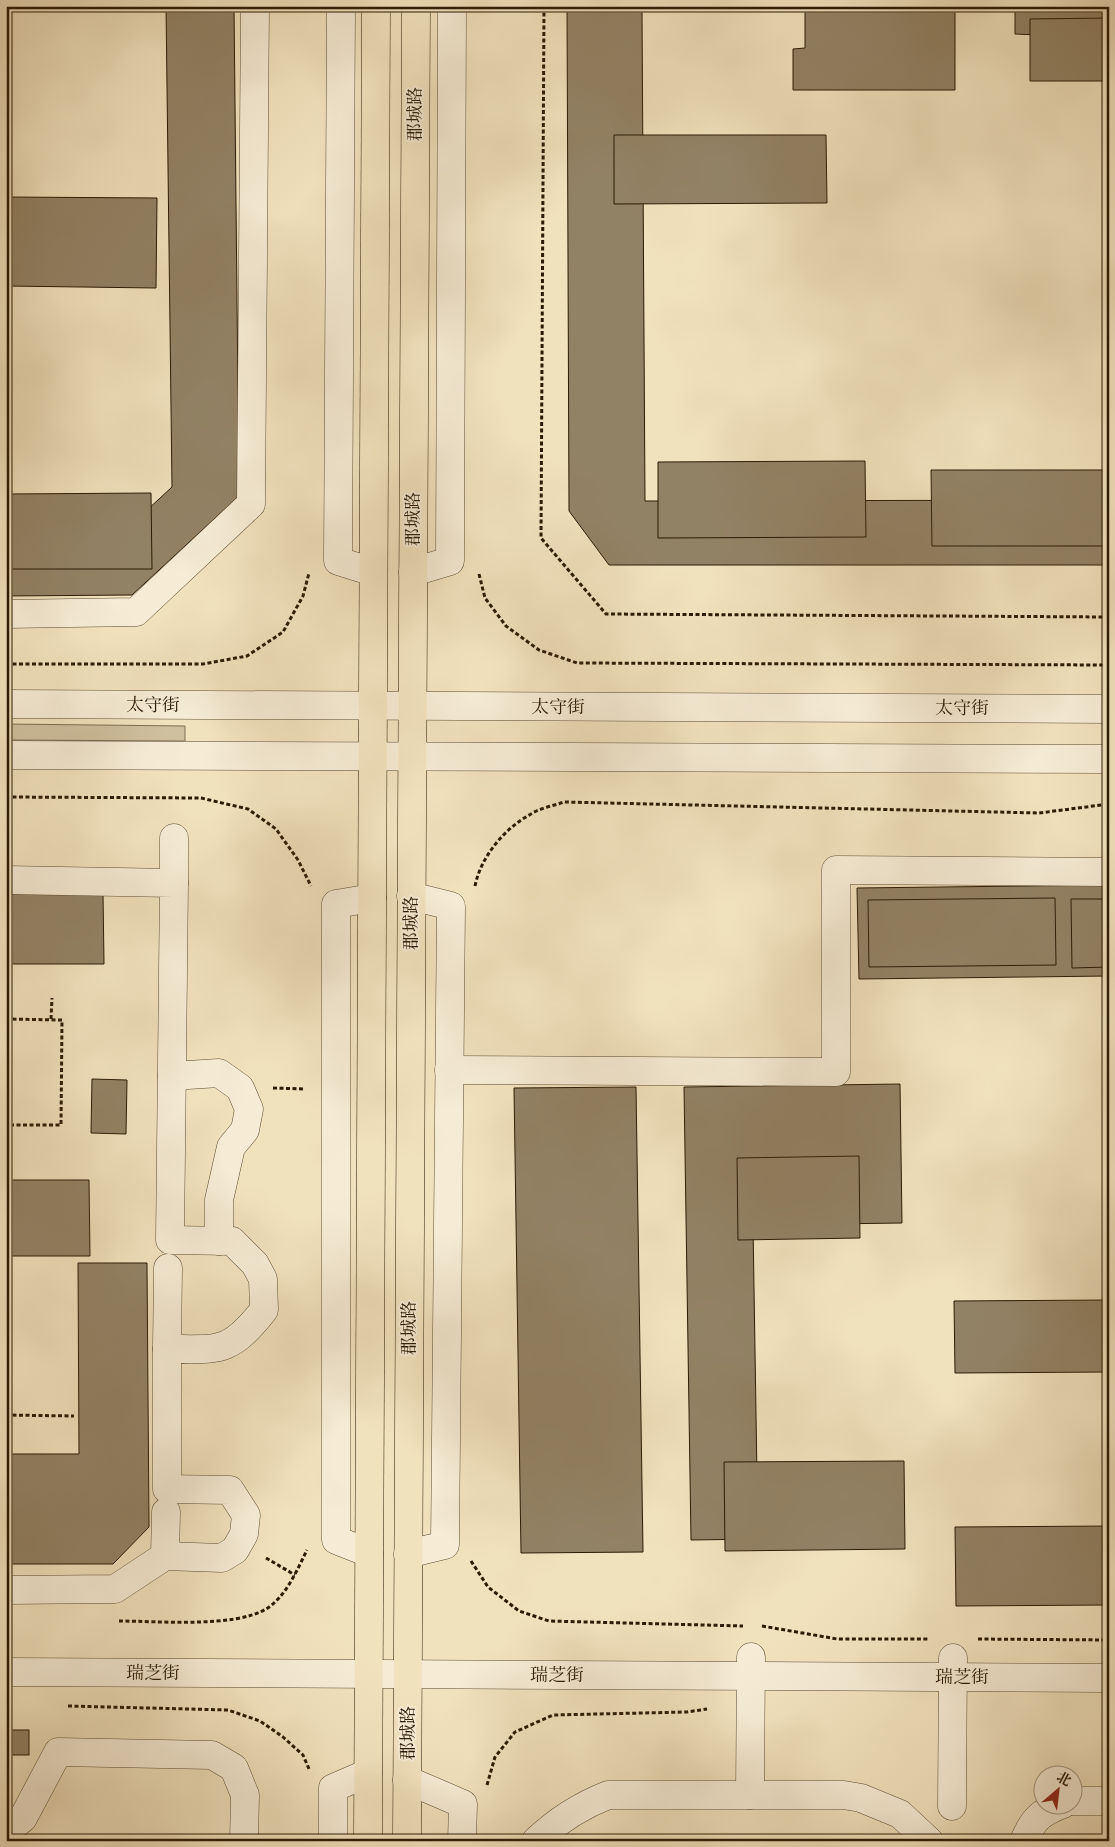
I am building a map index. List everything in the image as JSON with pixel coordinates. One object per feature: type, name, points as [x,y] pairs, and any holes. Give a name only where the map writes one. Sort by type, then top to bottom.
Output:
[{"type":"main road","points":[[368,1841],[376,6]]},
{"type":"main road","name":"郡城路","points":[[407,1841],[416,6]]},
{"type":"street","points":[[6,614],[136,612],[251,504],[255,6]]},
{"type":"street","points":[[341,6],[338,562],[373,572]]},
{"type":"street","points":[[413,572],[450,561],[452,6]]},
{"type":"street","name":"太守街","points":[[6,704],[1109,709]]},
{"type":"street","points":[[6,754],[1109,759]]},
{"type":"street","points":[[167,1349],[222,1348],[246,1333],[264,1310],[263,1279],[255,1264],[232,1241],[170,1240],[174,838]]},
{"type":"street","points":[[449,1070],[836,1072],[836,870],[1109,872]]},
{"type":"street","points":[[6,880],[174,883]]},
{"type":"street","points":[[408,1554],[445,1545],[451,906],[411,896]]},
{"type":"street","points":[[369,1553],[336,1540],[336,904],[372,898]]},
{"type":"street","points":[[172,1076],[219,1073],[240,1088],[249,1109],[245,1130],[231,1147],[219,1200],[219,1241]]},
{"type":"street","points":[[6,1590],[115,1589],[165,1556],[222,1558],[235,1550],[244,1534],[246,1515],[230,1490],[167,1489],[168,1268]]},
{"type":"street","points":[[165,1556],[166,1512]]},
{"type":"street","name":"瑞芝街","points":[[6,1654],[368,1665]]},
{"type":"street","name":"瑞芝街","points":[[6,1672],[368,1665],[953,1667],[1109,1659]]},
{"type":"street","points":[[750,1795],[751,1666]]},
{"type":"street","points":[[952,1806],[953,1667]]},
{"type":"street","name":"瑞芝街","points":[[953,1667],[1109,1678]]},
{"type":"street","points":[[6,1832],[22,1818],[58,1752],[212,1755],[234,1768],[245,1795],[244,1841]]},
{"type":"street","points":[[333,1841],[333,1788],[368,1773]]},
{"type":"street","points":[[407,1780],[462,1804],[462,1841]]},
{"type":"street","points":[[536,1841],[558,1821],[586,1804],[608,1795],[844,1795],[861,1798],[900,1814],[929,1841]]},
{"type":"street","points":[[1082,1801],[1109,1801]]},
{"type":"street","points":[[1024,1841],[1031,1825],[1042,1814]]},
{"type":"path","points":[[544,6],[541,538],[606,614],[1109,617]]},
{"type":"path","points":[[477,566],[485,598],[506,626],[540,650],[577,663],[1109,665]]},
{"type":"path","points":[[475,893],[475,884],[489,854],[509,828],[532,813],[564,802],[1039,813],[1109,804]]},
{"type":"path","points":[[51,1019],[52,998]]},
{"type":"path","points":[[6,1019],[62,1020],[61,1125],[6,1125]]},
{"type":"path","points":[[240,1088],[315,1089]]},
{"type":"path","points":[[6,1415],[74,1416]]},
{"type":"path","points":[[470,1558],[472,1566],[488,1587],[519,1611],[549,1621],[750,1626]]},
{"type":"path","points":[[486,1790],[495,1757],[515,1732],[552,1715],[687,1712],[750,1703]]},
{"type":"shaded area","points":[[6,724],[185,726],[185,741],[6,740]]},
{"type":"building","points":[[166,6],[234,6],[239,496],[132,595],[6,596],[6,522],[132,521],[132,524],[172,487]]},
{"type":"building","points":[[567,6],[955,6],[955,90],[793,90],[793,49],[805,48],[805,11],[642,11],[645,501],[1109,500],[1109,565],[609,565],[569,511]]},
{"type":"building","points":[[1015,6],[1109,6],[1109,38],[1015,34]]},
{"type":"building","points":[[1109,18],[1109,81],[1030,81],[1030,19]]},
{"type":"building","points":[[614,135],[826,135],[827,203],[614,204]]},
{"type":"building","points":[[6,197],[157,198],[156,288],[6,286]]},
{"type":"building","points":[[865,461],[866,537],[658,538],[658,462]]},
{"type":"building","points":[[931,470],[1109,470],[1109,546],[932,546]]},
{"type":"building","points":[[151,493],[152,569],[6,569],[6,494]]},
{"type":"building","points":[[1109,885],[1109,976],[859,979],[857,888]]},
{"type":"building","points":[[103,893],[104,964],[6,964],[6,894]]},
{"type":"building","points":[[1055,898],[1056,965],[869,967],[868,900]]},
{"type":"building","points":[[1071,899],[1109,899],[1109,967],[1072,968]]},
{"type":"building","points":[[92,1079],[127,1080],[126,1134],[91,1133]]},
{"type":"building","points":[[900,1084],[902,1223],[753,1225],[758,1539],[691,1540],[684,1087]]},
{"type":"building","points":[[636,1087],[643,1552],[521,1553],[514,1088]]},
{"type":"building","points":[[859,1156],[860,1238],[738,1240],[737,1158]]},
{"type":"building","points":[[6,1180],[89,1180],[90,1256],[6,1256]]},
{"type":"building","points":[[78,1263],[147,1263],[149,1527],[113,1564],[6,1564],[6,1454],[79,1454]]},
{"type":"building","points":[[1109,1300],[1109,1372],[955,1373],[954,1301]]},
{"type":"building","points":[[904,1461],[905,1549],[725,1551],[724,1462]]},
{"type":"building","points":[[1109,1526],[1109,1605],[956,1606],[955,1527]]},
{"type":"building","points":[[6,1730],[29,1730],[29,1755],[6,1755]]},
{"type":"building","points":[[1106,1749],[1109,1749],[1109,1787],[1106,1787]]},
{"type":"building","points":[[1049,1837],[1109,1837],[1109,1841],[1049,1841]]}]
